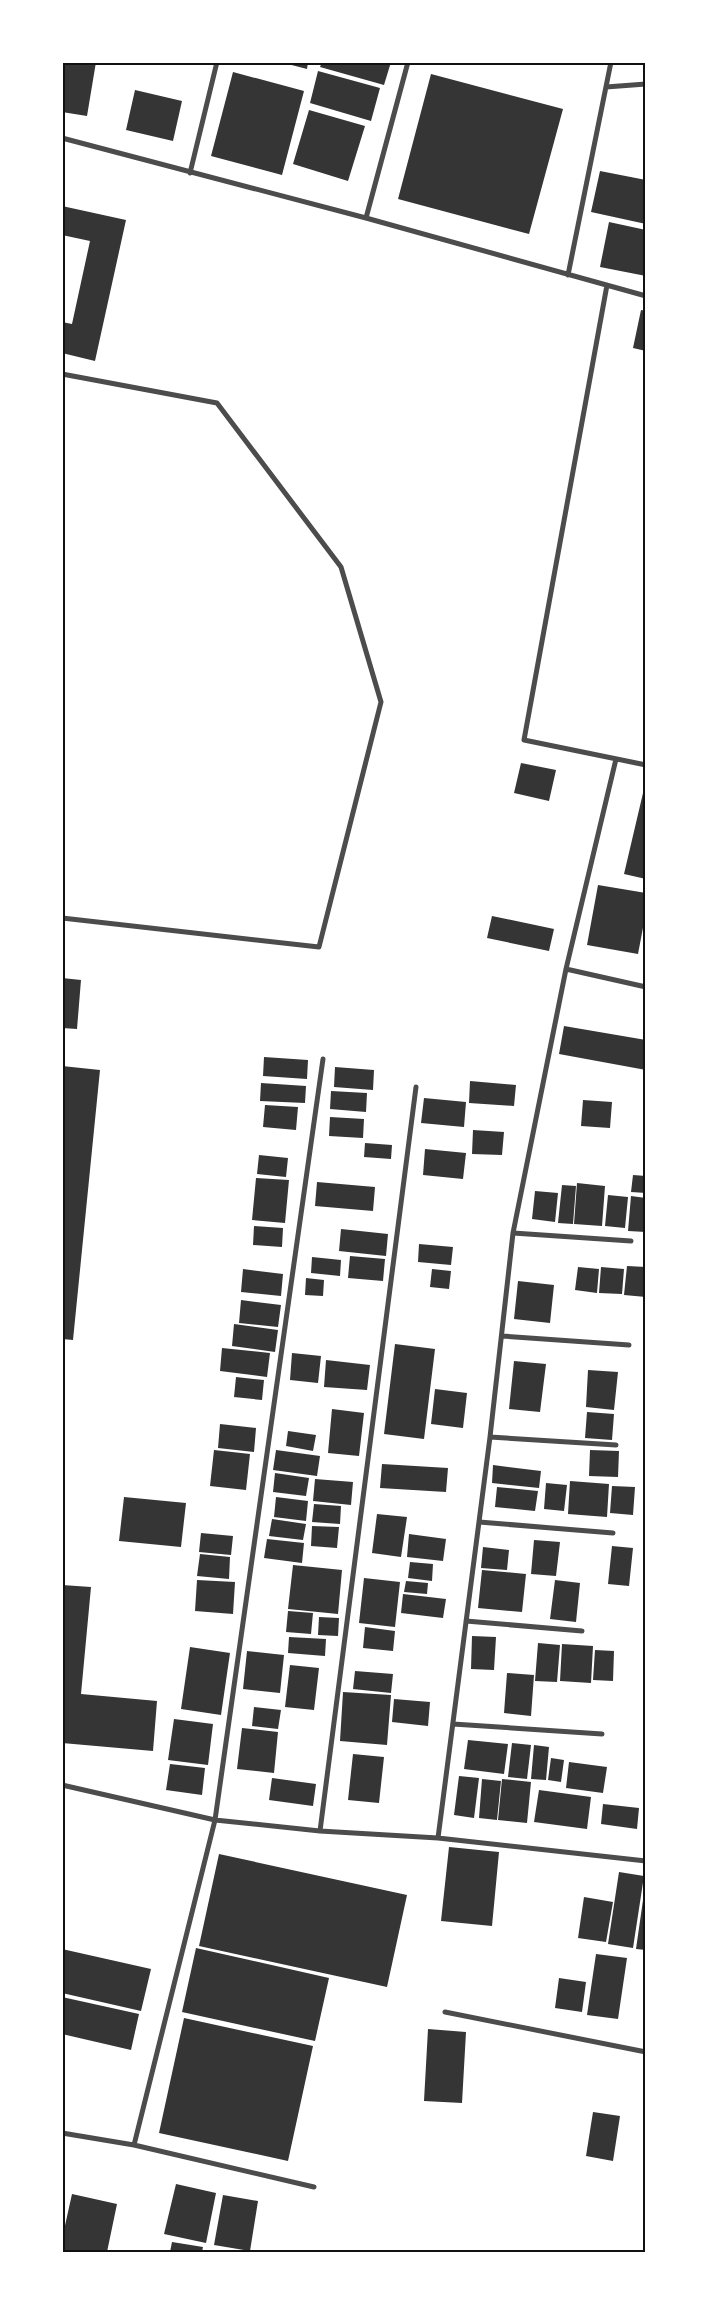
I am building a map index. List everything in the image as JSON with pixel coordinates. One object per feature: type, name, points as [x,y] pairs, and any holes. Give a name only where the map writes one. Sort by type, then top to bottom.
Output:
[{"type":"street","points":[[190,173],[217,62]]},
{"type":"street","points":[[366,218],[408,62]]},
{"type":"street","points":[[568,275],[611,62]]},
{"type":"street","points":[[606,86],[646,84]]},
{"type":"street","points":[[62,138],[366,218],[646,296]]},
{"type":"street","points":[[607,285],[524,740],[646,766]]},
{"type":"street","points":[[62,374],[217,403],[341,567],[381,702],[319,947],[62,918]]},
{"type":"street","points":[[438,1838],[490,1437],[513,1233],[566,969],[616,759]]},
{"type":"street","points":[[566,969],[646,987]]},
{"type":"street","points":[[134,2145],[214,1820],[323,1059]]},
{"type":"street","points":[[320,1831],[416,1087]]},
{"type":"street","points":[[513,1233],[631,1241]]},
{"type":"street","points":[[502,1336],[629,1345]]},
{"type":"street","points":[[490,1437],[616,1445]]},
{"type":"street","points":[[479,1522],[614,1533]]},
{"type":"street","points":[[466,1621],[582,1631]]},
{"type":"street","points":[[453,1724],[602,1734]]},
{"type":"street","points":[[62,1785],[214,1820],[320,1831],[438,1838],[646,1861]]},
{"type":"street","points":[[445,2012],[646,2052]]},
{"type":"street","points":[[62,2133],[134,2145],[314,2187]]},
{"type":"building","points":[[62,62],[96,62],[87,116],[62,112]]},
{"type":"building","points":[[280,62],[308,62],[307,69]]},
{"type":"building","points":[[322,62],[391,62],[384,85],[320,67]]},
{"type":"building","points":[[318,71],[380,88],[371,121],[310,103]]},
{"type":"building","points":[[233,72],[304,91],[282,175],[211,156]]},
{"type":"building","points":[[431,74],[563,109],[529,234],[398,199]]},
{"type":"building","points":[[135,90],[182,101],[173,141],[126,130]]},
{"type":"building","points":[[309,110],[365,126],[348,181],[293,164]]},
{"type":"building","points":[[600,171],[646,180],[646,224],[591,212]]},
{"type":"building","points":[[62,206],[126,220],[95,361],[62,353],[62,322],[72,324],[90,241],[62,235]]},
{"type":"building","points":[[609,222],[646,230],[646,276],[600,267]]},
{"type":"building","points":[[641,310],[646,311],[646,351],[633,348]]},
{"type":"building","points":[[521,763],[556,770],[549,801],[514,793]]},
{"type":"building","points":[[643,793],[646,794],[646,879],[624,874]]},
{"type":"building","points":[[598,885],[646,893],[646,912],[638,954],[587,945]]},
{"type":"building","points":[[492,916],[554,929],[549,951],[487,938]]},
{"type":"building","points":[[62,978],[81,980],[77,1029],[62,1028]]},
{"type":"building","points":[[564,1026],[646,1040],[646,1070],[559,1054]]},
{"type":"building","points":[[264,1057],[308,1060],[307,1079],[263,1076]]},
{"type":"building","points":[[62,1066],[100,1070],[73,1340],[62,1339]]},
{"type":"building","points":[[335,1067],[374,1070],[373,1090],[334,1087]]},
{"type":"building","points":[[470,1081],[516,1085],[514,1106],[469,1103]]},
{"type":"building","points":[[261,1083],[306,1086],[305,1103],[260,1101]]},
{"type":"building","points":[[331,1091],[367,1093],[366,1112],[330,1109]]},
{"type":"building","points":[[424,1098],[466,1102],[464,1127],[421,1123]]},
{"type":"building","points":[[583,1100],[612,1102],[610,1128],[581,1126]]},
{"type":"building","points":[[265,1105],[298,1107],[296,1130],[263,1127]]},
{"type":"building","points":[[330,1117],[364,1119],[363,1138],[329,1136]]},
{"type":"building","points":[[473,1130],[504,1132],[502,1155],[472,1154]]},
{"type":"building","points":[[365,1143],[392,1145],[391,1159],[364,1157]]},
{"type":"building","points":[[425,1149],[466,1153],[463,1179],[423,1175]]},
{"type":"building","points":[[259,1155],[288,1158],[286,1177],[257,1174]]},
{"type":"building","points":[[633,1175],[646,1176],[646,1193],[631,1192]]},
{"type":"building","points":[[256,1178],[289,1180],[285,1223],[252,1220]]},
{"type":"building","points":[[317,1182],[375,1187],[373,1211],[315,1206]]},
{"type":"building","points":[[577,1183],[605,1186],[602,1226],[574,1224]]},
{"type":"building","points":[[562,1185],[576,1186],[573,1224],[558,1223]]},
{"type":"building","points":[[535,1191],[558,1193],[555,1222],[532,1219]]},
{"type":"building","points":[[608,1195],[628,1197],[625,1228],[605,1226]]},
{"type":"building","points":[[631,1196],[646,1198],[646,1232],[628,1231]]},
{"type":"building","points":[[254,1226],[283,1228],[282,1247],[253,1245]]},
{"type":"building","points":[[341,1229],[388,1234],[386,1256],[339,1251]]},
{"type":"building","points":[[419,1244],[453,1247],[451,1265],[418,1262]]},
{"type":"building","points":[[350,1256],[385,1259],[383,1281],[348,1278]]},
{"type":"building","points":[[312,1257],[341,1260],[340,1276],[311,1273]]},
{"type":"building","points":[[627,1266],[646,1267],[646,1297],[624,1295]]},
{"type":"building","points":[[578,1267],[599,1269],[597,1293],[575,1290]]},
{"type":"building","points":[[601,1267],[624,1269],[622,1294],[599,1293]]},
{"type":"building","points":[[243,1269],[283,1274],[281,1296],[241,1292]]},
{"type":"building","points":[[432,1269],[451,1271],[449,1289],[430,1287]]},
{"type":"building","points":[[306,1278],[324,1280],[323,1296],[305,1295]]},
{"type":"building","points":[[518,1281],[554,1285],[550,1323],[514,1319]]},
{"type":"building","points":[[241,1300],[281,1305],[278,1327],[239,1323]]},
{"type":"building","points":[[234,1324],[278,1330],[275,1352],[232,1346]]},
{"type":"building","points":[[395,1344],[435,1349],[424,1439],[384,1434]]},
{"type":"building","points":[[222,1348],[270,1353],[267,1377],[220,1371]]},
{"type":"building","points":[[292,1353],[321,1356],[318,1383],[290,1380]]},
{"type":"building","points":[[326,1360],[370,1365],[367,1390],[324,1387]]},
{"type":"building","points":[[514,1361],[546,1364],[540,1412],[509,1409]]},
{"type":"building","points":[[588,1370],[618,1372],[614,1410],[586,1407]]},
{"type":"building","points":[[236,1377],[264,1380],[262,1400],[234,1397]]},
{"type":"building","points":[[435,1389],[467,1393],[463,1428],[431,1424]]},
{"type":"building","points":[[332,1409],[364,1413],[359,1456],[328,1453]]},
{"type":"building","points":[[587,1412],[614,1414],[612,1440],[585,1438]]},
{"type":"building","points":[[220,1424],[256,1428],[254,1452],[218,1448]]},
{"type":"building","points":[[288,1431],[316,1435],[313,1451],[286,1446]]},
{"type":"building","points":[[214,1450],[250,1454],[246,1490],[210,1486]]},
{"type":"building","points":[[276,1450],[320,1456],[317,1476],[273,1470]]},
{"type":"building","points":[[590,1450],[619,1451],[618,1477],[589,1476]]},
{"type":"building","points":[[382,1464],[448,1468],[446,1492],[380,1488]]},
{"type":"building","points":[[493,1465],[541,1471],[539,1488],[492,1483]]},
{"type":"building","points":[[275,1473],[309,1478],[306,1496],[273,1492]]},
{"type":"building","points":[[315,1479],[353,1482],[351,1505],[313,1501]]},
{"type":"building","points":[[570,1481],[609,1484],[607,1517],[568,1514]]},
{"type":"building","points":[[546,1483],[567,1485],[564,1511],[544,1509]]},
{"type":"building","points":[[612,1486],[635,1487],[633,1515],[610,1513]]},
{"type":"building","points":[[497,1487],[538,1491],[535,1511],[495,1507]]},
{"type":"building","points":[[124,1497],[186,1503],[181,1547],[119,1541]]},
{"type":"building","points":[[276,1497],[308,1501],[306,1521],[274,1517]]},
{"type":"building","points":[[314,1504],[341,1506],[340,1524],[312,1522]]},
{"type":"building","points":[[377,1514],[407,1517],[401,1557],[372,1553]]},
{"type":"building","points":[[272,1519],[306,1524],[303,1540],[269,1536]]},
{"type":"building","points":[[312,1526],[339,1527],[337,1548],[311,1546]]},
{"type":"building","points":[[201,1533],[233,1536],[231,1555],[199,1552]]},
{"type":"building","points":[[409,1534],[446,1539],[443,1561],[407,1557]]},
{"type":"building","points":[[267,1539],[304,1543],[302,1563],[264,1558]]},
{"type":"building","points":[[534,1540],[560,1542],[556,1576],[531,1574]]},
{"type":"building","points":[[612,1546],[633,1548],[629,1586],[608,1584]]},
{"type":"building","points":[[483,1547],[509,1550],[507,1570],[481,1568]]},
{"type":"building","points":[[200,1554],[230,1557],[229,1579],[197,1576]]},
{"type":"building","points":[[410,1562],[433,1564],[432,1581],[408,1578]]},
{"type":"building","points":[[293,1565],[342,1570],[338,1614],[288,1609]]},
{"type":"building","points":[[482,1570],[526,1574],[522,1612],[478,1608]]},
{"type":"building","points":[[364,1578],[400,1582],[395,1627],[359,1623]]},
{"type":"building","points":[[197,1580],[235,1582],[233,1614],[195,1611]]},
{"type":"building","points":[[555,1580],[580,1583],[576,1622],[550,1619]]},
{"type":"building","points":[[406,1581],[428,1583],[427,1594],[404,1592]]},
{"type":"building","points":[[62,1585],[91,1587],[81,1694],[157,1701],[153,1751],[62,1743]]},
{"type":"building","points":[[403,1594],[446,1599],[443,1618],[401,1613]]},
{"type":"building","points":[[288,1611],[313,1613],[311,1634],[286,1632]]},
{"type":"building","points":[[319,1617],[339,1618],[338,1636],[318,1635]]},
{"type":"building","points":[[365,1627],[395,1631],[393,1651],[363,1648]]},
{"type":"building","points":[[472,1636],[496,1637],[494,1670],[471,1669]]},
{"type":"building","points":[[289,1637],[326,1639],[325,1656],[288,1653]]},
{"type":"building","points":[[538,1643],[560,1645],[557,1682],[535,1681]]},
{"type":"building","points":[[562,1644],[593,1646],[591,1683],[560,1681]]},
{"type":"building","points":[[190,1647],[230,1653],[221,1715],[181,1709]]},
{"type":"building","points":[[595,1650],[614,1651],[613,1681],[593,1680]]},
{"type":"building","points":[[247,1651],[284,1655],[280,1693],[243,1689]]},
{"type":"building","points":[[290,1665],[319,1668],[314,1710],[285,1707]]},
{"type":"building","points":[[355,1671],[393,1674],[391,1693],[353,1689]]},
{"type":"building","points":[[507,1673],[534,1675],[531,1716],[504,1713]]},
{"type":"building","points":[[343,1692],[391,1695],[387,1745],[340,1741]]},
{"type":"building","points":[[394,1699],[430,1702],[428,1726],[392,1722]]},
{"type":"building","points":[[254,1707],[281,1710],[278,1729],[252,1726]]},
{"type":"building","points":[[174,1719],[213,1724],[208,1765],[168,1760]]},
{"type":"building","points":[[242,1728],[278,1732],[274,1773],[237,1769]]},
{"type":"building","points":[[468,1740],[508,1744],[504,1774],[464,1769]]},
{"type":"building","points":[[512,1743],[531,1745],[527,1779],[508,1777]]},
{"type":"building","points":[[534,1745],[549,1747],[546,1780],[531,1779]]},
{"type":"building","points":[[353,1754],[384,1757],[379,1803],[348,1800]]},
{"type":"building","points":[[551,1758],[564,1760],[561,1782],[548,1780]]},
{"type":"building","points":[[569,1762],[607,1767],[603,1793],[566,1788]]},
{"type":"building","points":[[170,1764],[205,1768],[202,1795],[166,1790]]},
{"type":"building","points":[[459,1776],[479,1778],[474,1818],[454,1815]]},
{"type":"building","points":[[272,1778],[316,1784],[313,1806],[269,1800]]},
{"type":"building","points":[[482,1779],[501,1781],[497,1820],[479,1818]]},
{"type":"building","points":[[502,1779],[531,1782],[527,1823],[498,1820]]},
{"type":"building","points":[[539,1790],[591,1797],[587,1829],[534,1822]]},
{"type":"building","points":[[603,1804],[639,1808],[637,1829],[601,1824]]},
{"type":"building","points":[[449,1847],[499,1852],[492,1926],[441,1921]]},
{"type":"building","points":[[219,1854],[407,1895],[387,1987],[199,1946]]},
{"type":"building","points":[[619,1872],[644,1876],[633,1948],[608,1944]]},
{"type":"building","points":[[644,1893],[646,1893],[646,1950],[636,1949]]},
{"type":"building","points":[[584,1897],[613,1902],[606,1942],[578,1938]]},
{"type":"building","points":[[196,1948],[329,1978],[315,2041],[182,2012]]},
{"type":"building","points":[[62,1949],[151,1969],[141,2011],[62,1993]]},
{"type":"building","points":[[596,1954],[627,1958],[618,2019],[587,2015]]},
{"type":"building","points":[[559,1978],[586,1982],[582,2012],[555,2008]]},
{"type":"building","points":[[62,1997],[139,2014],[131,2050],[62,2034]]},
{"type":"building","points":[[184,2018],[313,2046],[288,2161],[159,2133]]},
{"type":"building","points":[[428,2029],[466,2032],[462,2103],[424,2101]]},
{"type":"building","points":[[593,2112],[620,2116],[613,2161],[586,2156]]},
{"type":"building","points":[[176,2184],[216,2193],[206,2243],[164,2234]]},
{"type":"building","points":[[72,2194],[117,2204],[107,2252],[62,2252],[62,2239]]},
{"type":"building","points":[[223,2195],[258,2201],[250,2251],[214,2245]]},
{"type":"building","points":[[172,2242],[203,2247],[202,2252],[170,2252]]}]
